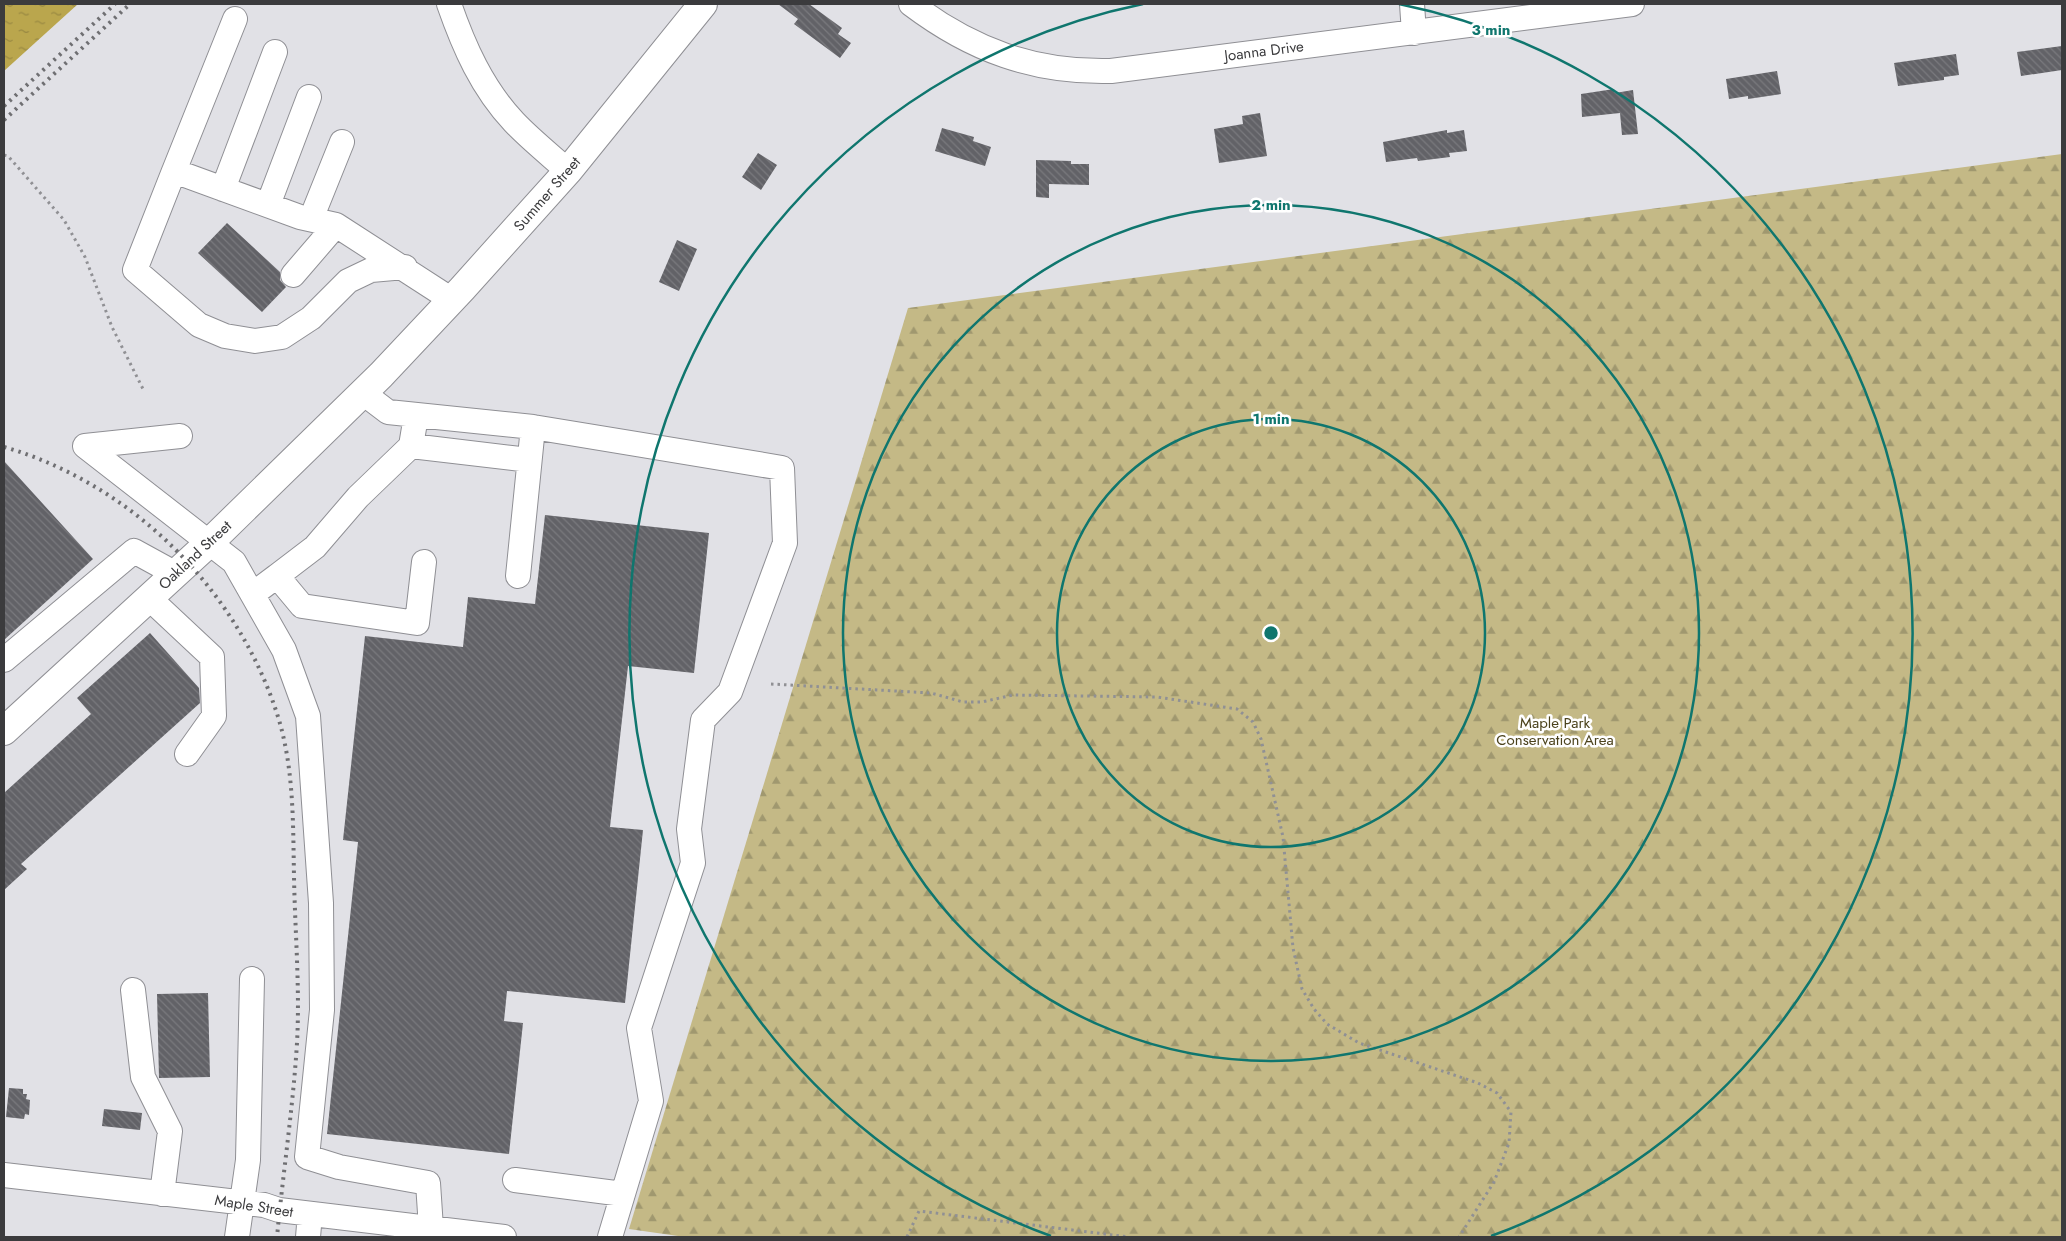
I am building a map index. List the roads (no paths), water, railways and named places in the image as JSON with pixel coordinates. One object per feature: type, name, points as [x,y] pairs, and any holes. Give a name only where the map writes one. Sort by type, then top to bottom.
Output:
[{"type":"main road","name":"Summer Street","points":[[372,384],[452,300],[568,171],[703,4]]},
{"type":"main road","name":"Oakland Street","points":[[4,731],[209,543],[372,384]]},
{"type":"street","points":[[449,4],[470,59],[487,87],[513,121],[568,171]]},
{"type":"street","name":"Joanna Drive","points":[[911,4],[938,23],[980,45],[1022,62],[1066,71],[1111,71],[1632,4]]},
{"type":"street","points":[[1412,4],[1414,33]]},
{"type":"street","points":[[236,19],[135,270],[200,325],[225,336],[255,341],[282,336],[310,318],[348,281],[371,270],[404,268]]},
{"type":"street","points":[[223,189],[275,52]]},
{"type":"street","points":[[268,205],[309,97]]},
{"type":"street","points":[[311,219],[342,142]]},
{"type":"street","points":[[174,171],[268,205],[311,219],[336,224],[452,300]]},
{"type":"street","points":[[293,275],[336,224]]},
{"type":"street","points":[[372,384],[388,412],[532,427],[782,468],[785,543],[730,692],[703,720],[689,829],[693,863],[639,1028],[651,1101],[610,1237]]},
{"type":"street","points":[[253,594],[315,547],[358,497],[411,446],[416,416]]},
{"type":"street","points":[[518,576],[532,427]]},
{"type":"street","points":[[180,436],[85,446],[234,562],[284,650],[308,716],[321,903],[322,1010],[307,1158],[339,1167],[428,1183],[431,1228]]},
{"type":"street","points":[[411,446],[529,460]]},
{"type":"street","points":[[4,660],[134,551],[176,574]]},
{"type":"street","points":[[277,576],[302,606],[417,623],[424,562]]},
{"type":"street","points":[[149,598],[212,657],[214,716],[187,754]]},
{"type":"street","points":[[237,1237],[248,1150],[252,979]]},
{"type":"street","points":[[133,990],[143,1077],[170,1131],[162,1194]]},
{"type":"street","name":"Maple Street","points":[[4,1175],[504,1237]]},
{"type":"street","points":[[515,1180],[623,1194]]},
{"type":"street","points":[[308,1237],[310,1214]]},
{"type":"water","points":[[4,4],[78,4],[4,71]]},
{"type":"railway","points":[[4,106],[115,4]]},
{"type":"railway","points":[[4,120],[130,4]]},
{"type":"railway","points":[[4,447],[51,464],[96,487],[137,516],[175,549],[209,587],[238,629],[261,673],[279,720],[288,759],[292,798],[298,1002],[295,1067],[277,1237]]},
{"type":"park label","name":"Maple Park Conservation Area","points":[[1555,732]]}]
